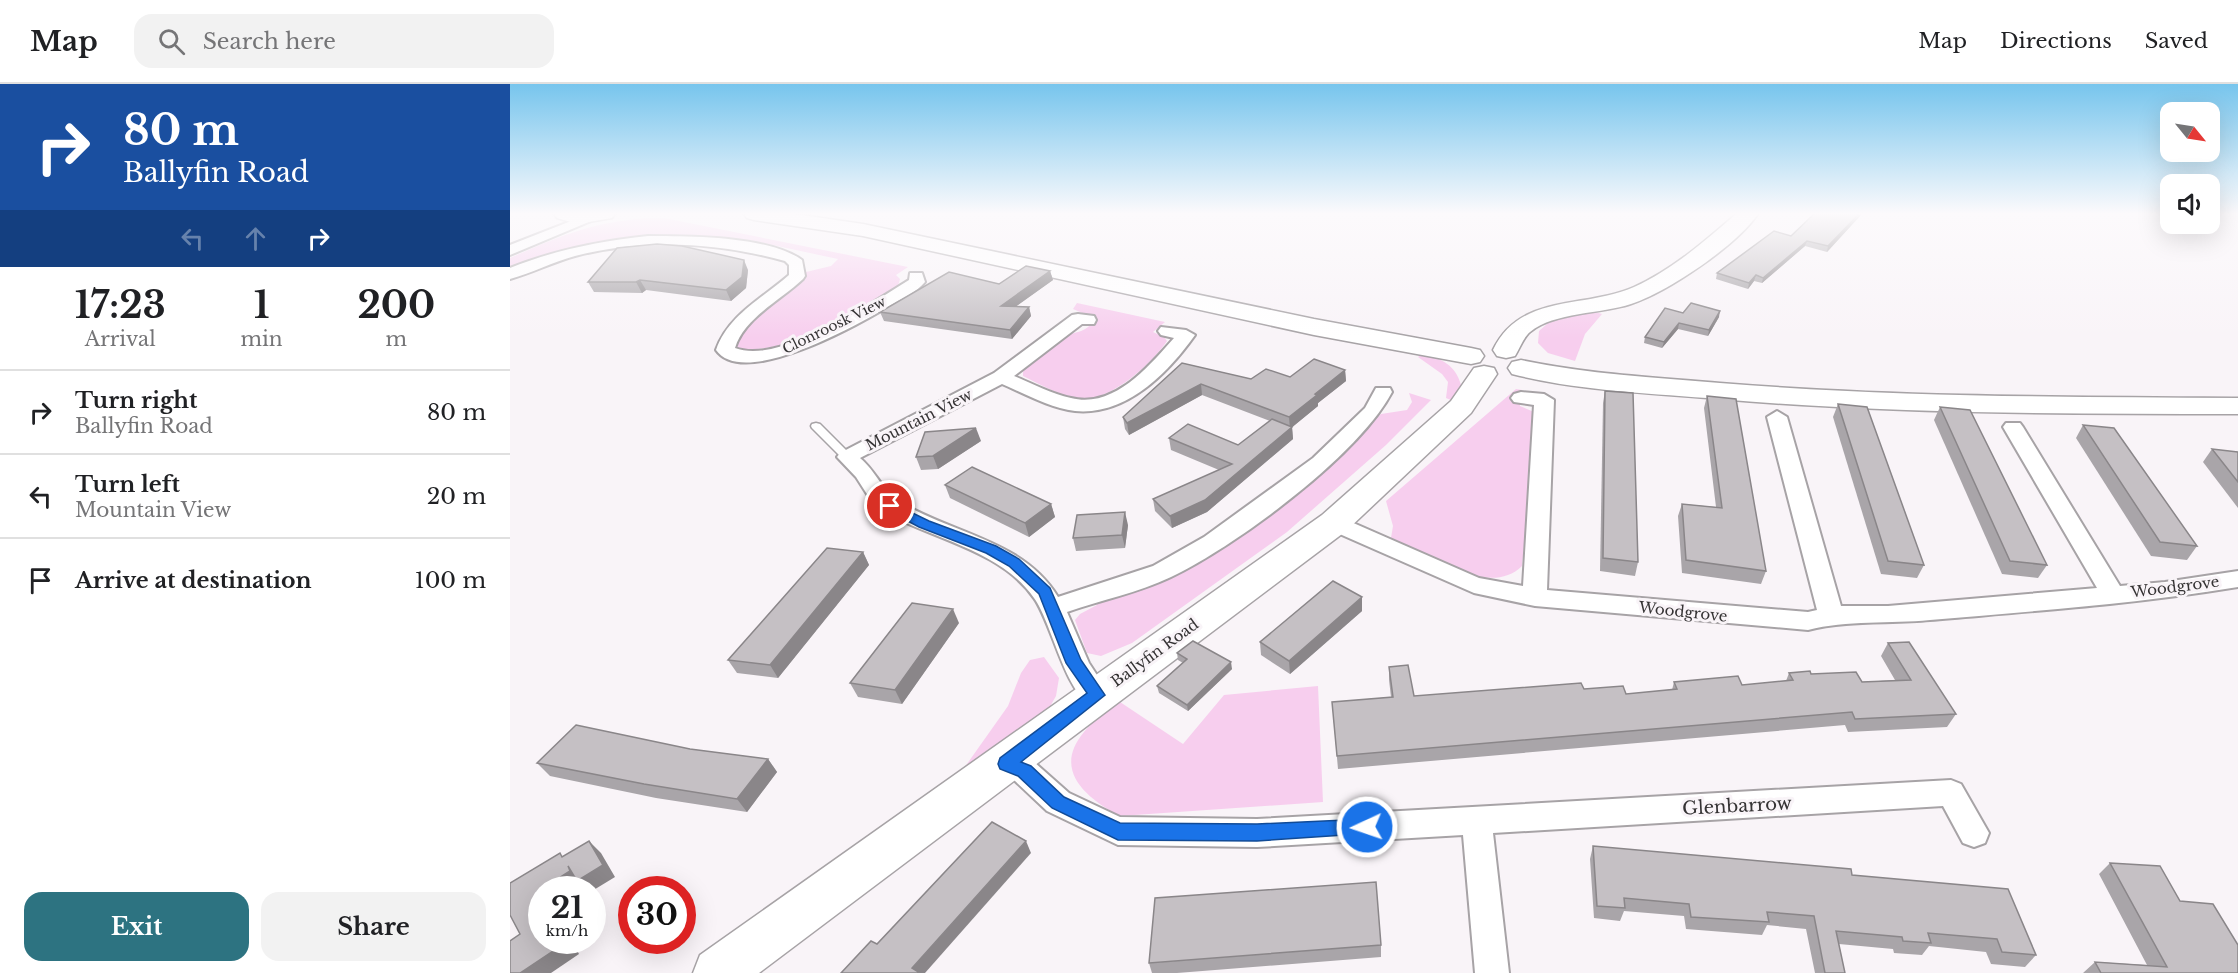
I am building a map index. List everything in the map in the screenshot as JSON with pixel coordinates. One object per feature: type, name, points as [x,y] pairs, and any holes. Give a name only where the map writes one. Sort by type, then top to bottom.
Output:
[{"type":"street","name":"Clonroosk View","points":[[510,274],[538,262],[562,255]]},
{"type":"street","name":"Clonroosk View","points":[[776,255],[790,258],[797,263],[797,276],[741,323],[728,338],[725,350],[730,354],[746,357],[772,355],[799,345],[890,298],[917,282],[916,276]]},
{"type":"street","points":[[981,255],[1314,327],[1567,377],[1790,398],[2016,405],[2238,406]]},
{"type":"street","name":"Ballyfin Road","points":[[718,973],[1334,523],[1461,407],[1518,331],[1540,316],[1626,298],[1660,282],[1694,255]]},
{"type":"street","name":"Mountain View","points":[[1088,320],[1078,319],[1001,377],[847,457],[865,475],[870,486],[890,506],[924,524],[991,550],[1014,563],[1045,592],[1074,663],[1097,695]]},
{"type":"street","points":[[1001,377],[1064,402],[1085,405],[1104,402],[1142,382],[1186,335],[1167,331]]},
{"type":"street","points":[[1521,398],[1544,400],[1535,597]]},
{"type":"street","points":[[1052,608],[1162,572],[1205,547],[1310,469],[1388,400]]},
{"type":"street","points":[[1777,417],[1831,615]]},
{"type":"street","name":"Woodgrove","points":[[2013,427],[2113,595]]},
{"type":"street","name":"Woodgrove","points":[[1334,523],[1474,585],[1535,597],[1717,615],[1808,621],[1831,615],[1888,615],[2165,591],[2238,579]]},
{"type":"street","name":"Glenbarrow","points":[[1006,764],[1024,771],[1058,802],[1118,831],[1257,833],[1951,793],[1974,833]]},
{"type":"street","points":[[1477,821],[1492,973]]},
{"type":"lane","points":[[816,426],[847,457]]},
{"type":"shaded area","points":[[516,255],[577,255],[510,271],[510,258]]},
{"type":"shaded area","points":[[822,255],[851,255],[908,267],[896,275],[900,279],[898,286],[819,330],[797,340],[775,346],[755,349],[735,348],[735,337],[760,312],[793,288],[806,272],[831,266],[838,259]]},
{"type":"shaded area","points":[[1077,303],[1165,322],[1153,332],[1167,341],[1129,380],[1104,394],[1091,398],[1080,399],[1065,396],[1023,376],[1025,367],[1063,337],[1085,329],[1092,323],[1094,318],[1073,309]]},
{"type":"shaded area","points":[[1592,311],[1602,314],[1585,334],[1575,361],[1548,353],[1538,343],[1539,331],[1554,318]]},
{"type":"shaded area","points":[[1423,353],[1442,360],[1459,378],[1461,385],[1453,401],[1446,398],[1448,382],[1442,374],[1418,357]]},
{"type":"shaded area","points":[[1516,389],[1522,390],[1519,395],[1520,406],[1534,412],[1536,418],[1522,566],[1508,575],[1492,578],[1475,576],[1439,563],[1391,538],[1393,526],[1386,501]]},
{"type":"shaded area","points":[[1409,393],[1431,400],[1386,445],[1287,532],[1132,643],[1101,656],[1087,653],[1075,620],[1080,614],[1097,605],[1095,601],[1173,576],[1208,558],[1274,507],[1381,414],[1407,410],[1412,402]]},
{"type":"shaded area","points":[[1044,657],[1059,678],[1056,696],[1048,710],[962,771],[1008,706],[1021,673],[1030,660]]},
{"type":"shaded area","points":[[1318,686],[1323,802],[1120,816],[1085,792],[1072,771],[1071,759],[1075,746],[1084,732],[1120,702],[1183,744],[1224,695]]},
{"type":"building","points":[[611,255],[724,255],[744,260],[742,277],[726,290],[640,280],[636,282],[588,282]]},
{"type":"building","points":[[1741,255],[1790,255],[1763,278],[1756,275],[1749,283],[1717,273]]},
{"type":"building","points":[[1026,266],[1050,271],[1001,306],[1029,307],[1010,330],[880,312],[949,272],[999,284]]},
{"type":"building","points":[[1691,303],[1720,311],[1709,330],[1679,323],[1664,342],[1645,337],[1665,308],[1683,313]]},
{"type":"building","points":[[1314,359],[1345,370],[1289,417],[1201,384],[1127,423],[1123,417],[1182,363],[1251,379],[1266,369],[1290,377]]},
{"type":"building","points":[[1605,391],[1633,393],[1638,562],[1603,558]]},
{"type":"building","points":[[1707,396],[1736,399],[1766,571],[1686,560],[1682,504],[1722,508]]},
{"type":"building","points":[[1838,404],[1867,407],[1924,565],[1888,561]]},
{"type":"building","points":[[1940,407],[1970,410],[2047,565],[2010,561]]},
{"type":"building","points":[[1272,419],[1292,427],[1205,500],[1170,516],[1153,499],[1232,464],[1169,438],[1188,424],[1238,445]]},
{"type":"building","points":[[2083,425],[2114,428],[2197,546],[2160,542]]},
{"type":"building","points":[[976,428],[933,456],[916,457],[925,432]]},
{"type":"building","points":[[2212,449],[2238,452],[2238,482]]},
{"type":"building","points":[[972,467],[1051,504],[1025,523],[945,485]]},
{"type":"building","points":[[1125,512],[1122,535],[1073,538],[1077,515]]},
{"type":"building","points":[[827,548],[863,552],[770,665],[728,660]]},
{"type":"building","points":[[1333,581],[1362,597],[1289,661],[1260,642]]},
{"type":"building","points":[[912,603],[953,609],[895,690],[850,683]]},
{"type":"building","points":[[1193,641],[1231,662],[1187,705],[1157,686],[1187,659],[1177,653]]},
{"type":"building","points":[[1909,642],[1956,714],[1855,719],[1852,712],[1337,756],[1332,702],[1393,697],[1389,667],[1408,665],[1414,696],[1581,683],[1584,689],[1623,686],[1626,694],[1677,689],[1674,682],[1738,676],[1742,685],[1793,680],[1789,673],[1810,671],[1811,674],[1856,672],[1862,682],[1911,680],[1888,643]]},
{"type":"building","points":[[576,725],[690,749],[768,759],[737,799],[537,763]]},
{"type":"building","points":[[992,822],[1026,841],[912,968],[920,973],[841,973],[871,941],[877,944]]},
{"type":"building","points":[[589,841],[603,865],[585,876],[574,876],[568,866],[570,871],[562,876],[528,876],[528,954],[548,954],[520,973],[510,973],[510,941],[520,934],[510,915],[510,883],[560,853],[562,857]]},
{"type":"building","points":[[1593,846],[1851,869],[1852,875],[2008,889],[2036,955],[2002,952],[1997,939],[1928,933],[1931,943],[1903,941],[1902,937],[1836,931],[1845,973],[1825,973],[1814,916],[1767,912],[1769,922],[1691,917],[1689,904],[1624,898],[1625,908],[1597,906]]},
{"type":"building","points":[[2110,863],[2160,866],[2180,901],[2213,904],[2238,945],[2238,973],[2101,973],[2095,962],[2167,967]]},
{"type":"building","points":[[1376,882],[1381,945],[1149,963],[1155,898]]},
{"type":"route","points":[[890,506],[924,524],[991,550],[1014,563],[1045,592],[1074,663],[1083,680],[1097,695],[1006,764],[1024,771],[1058,802],[1118,831],[1257,833],[1367,827]]}]
